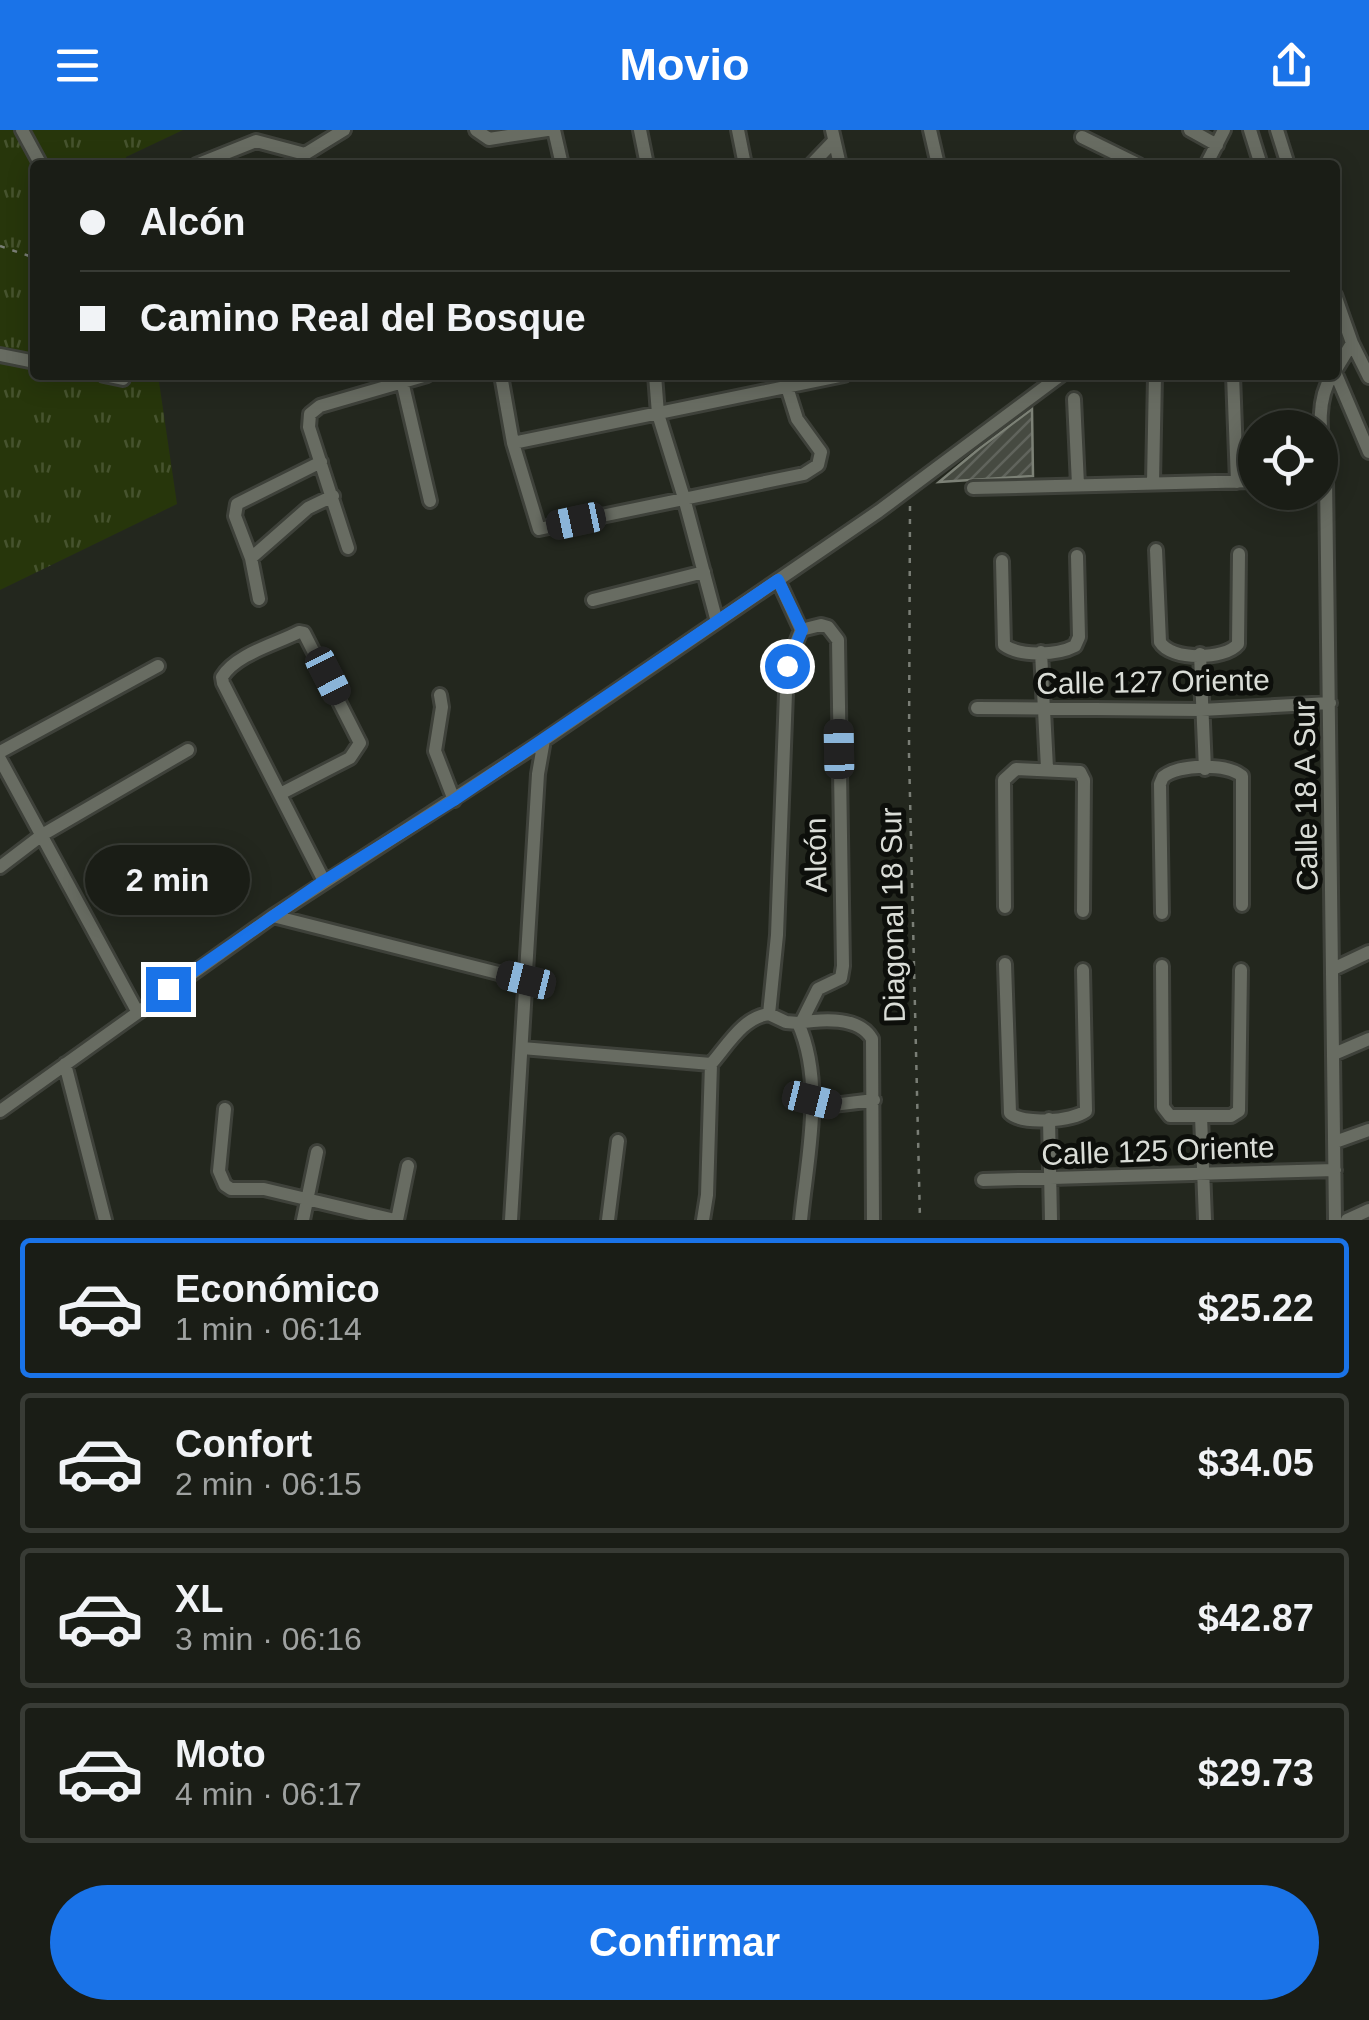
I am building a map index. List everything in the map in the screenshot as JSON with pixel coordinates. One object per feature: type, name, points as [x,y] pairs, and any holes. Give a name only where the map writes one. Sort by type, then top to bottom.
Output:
[{"type":"street","points":[[22,130],[38,160]]},
{"type":"street","points":[[208,160],[256,141],[305,154],[344,130]]},
{"type":"street","points":[[476,130],[489,140],[546,130]]},
{"type":"street","points":[[554,130],[561,160]]},
{"type":"street","points":[[640,130],[646,160]]},
{"type":"street","points":[[738,130],[745,160]]},
{"type":"street","points":[[930,130],[937,160]]},
{"type":"street","points":[[1209,160],[1224,130]]},
{"type":"street","points":[[1250,130],[1260,160]]},
{"type":"street","points":[[1277,130],[1286,160]]},
{"type":"street","points":[[1194,131],[1217,145]]},
{"type":"street","points":[[815,160],[833,136]]},
{"type":"street","points":[[1082,137],[1129,160]]},
{"type":"street","points":[[1340,309],[1369,378]]},
{"type":"street","name":"Calle 18 A Sur","points":[[1340,362],[1352,343]]},
{"type":"street","points":[[0,356],[30,361]]},
{"type":"street","points":[[348,548],[308,421],[313,410],[406,380]]},
{"type":"street","points":[[502,380],[513,443],[539,529],[804,474],[818,465],[821,452],[797,418],[788,387]]},
{"type":"street","points":[[655,380],[658,414],[717,622]]},
{"type":"street","points":[[513,443],[821,380]]},
{"type":"street","points":[[0,1111],[324,881],[454,800],[778,580],[1055,380]]},
{"type":"street","points":[[1153,483],[1154,380]]},
{"type":"street","points":[[973,488],[1236,482],[1232,380]]},
{"type":"street","name":"Calle 18 A Sur","points":[[1321,410],[1321,400],[1330,380]]},
{"type":"street","points":[[1338,380],[1363,424],[1369,452]]},
{"type":"street","points":[[402,381],[430,501]]},
{"type":"street","points":[[1074,399],[1078,485]]},
{"type":"street","points":[[259,599],[251,558],[234,516],[236,504],[321,462]]},
{"type":"street","points":[[251,558],[308,508],[332,496]]},
{"type":"street","name":"Calle 18 A Sur","points":[[1324,510],[1330,704],[1335,1220]]},
{"type":"street","points":[[1156,550],[1160,642],[1168,652],[1200,654],[1226,653],[1238,644],[1239,554]]},
{"type":"street","points":[[1002,561],[1004,645],[1016,652],[1071,650],[1078,642],[1077,556]]},
{"type":"street","points":[[594,600],[704,572]]},
{"type":"street","points":[[769,1014],[777,936],[787,666],[802,630],[778,580]]},
{"type":"street","name":"Alcón","points":[[800,1023],[818,989],[842,978],[843,966],[838,640],[828,627],[821,625],[802,630]]},
{"type":"street","points":[[280,794],[350,758],[360,743],[308,636],[300,632],[241,660],[222,678],[280,794],[324,881]]},
{"type":"street","points":[[1041,652],[1047,768]]},
{"type":"street","points":[[1200,654],[1204,768]]},
{"type":"street","points":[[137,1011],[0,756],[158,666]]},
{"type":"street","points":[[440,695],[442,707],[435,751],[454,800]]},
{"type":"street","name":"Calle 127 Oriente","points":[[977,708],[1201,710],[1330,704]]},
{"type":"street","points":[[512,1220],[538,774],[544,740]]},
{"type":"street","points":[[0,867],[42,835],[188,750]]},
{"type":"street","points":[[1005,907],[1004,780],[1016,769],[1047,768],[1076,770],[1084,780],[1082,911]]},
{"type":"street","points":[[1162,912],[1160,784],[1177,769],[1235,770],[1242,776],[1242,905]]},
{"type":"street","points":[[273,916],[526,980]]},
{"type":"street","points":[[1333,969],[1369,952]]},
{"type":"street","points":[[1004,964],[1010,1113],[1017,1120],[1077,1117],[1086,1111],[1083,970]]},
{"type":"street","points":[[1162,966],[1163,1107],[1170,1116],[1234,1116],[1240,1107],[1241,970]]},
{"type":"street","points":[[704,1220],[711,1064],[742,1027],[761,1014],[786,1022],[854,1024],[865,1028],[872,1038],[873,1220]]},
{"type":"street","points":[[800,1023],[807,1048],[812,1100],[801,1220]]},
{"type":"street","points":[[1334,1054],[1369,1039]]},
{"type":"street","points":[[522,1048],[711,1064]]},
{"type":"street","points":[[65,1064],[105,1220]]},
{"type":"street","points":[[812,1100],[833,1105],[874,1100]]},
{"type":"street","points":[[225,1109],[220,1179],[232,1190],[264,1189],[396,1220],[408,1166]]},
{"type":"street","points":[[1201,1116],[1205,1220]]},
{"type":"street","points":[[1049,1120],[1051,1220]]},
{"type":"street","points":[[1335,1142],[1369,1130]]},
{"type":"street","points":[[608,1220],[618,1141]]},
{"type":"street","points":[[304,1220],[317,1152]]},
{"type":"street","name":"Calle 125 Oriente","points":[[983,1180],[1335,1170]]},
{"type":"street","points":[[1346,1220],[1369,1210]]},
{"type":"path","points":[[0,246],[30,256]]},
{"type":"path","name":"Diagonal 18 Sur","points":[[907,490],[920,1220]]},
{"type":"green space","points":[[0,130],[183,130],[126,160],[30,160],[30,380],[159,380],[177,504],[0,590]]},
{"type":"building","points":[[1032,409],[1033,476],[939,482],[980,448]]},
{"type":"route","points":[[168,989],[778,580],[802,630],[787,666]]}]
